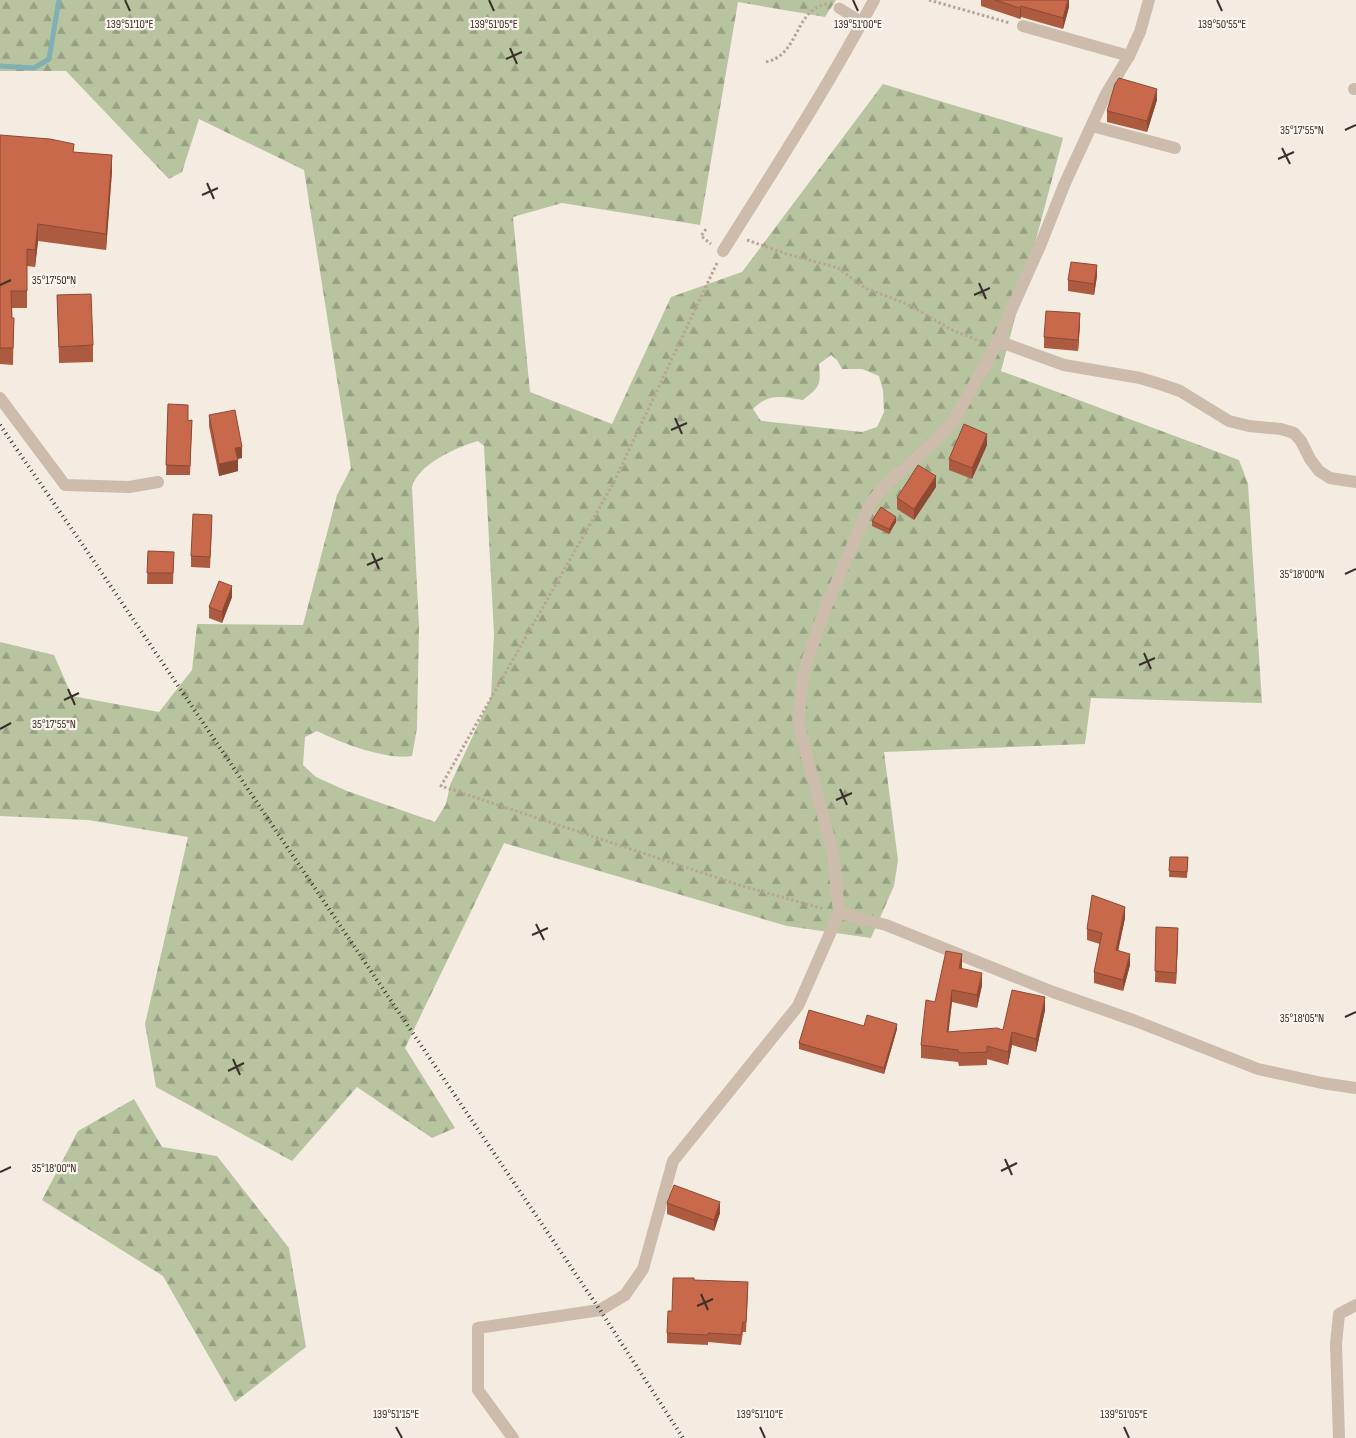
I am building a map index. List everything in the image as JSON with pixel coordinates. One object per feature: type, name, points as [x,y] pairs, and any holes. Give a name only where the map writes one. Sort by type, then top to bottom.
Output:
[{"type":"street","points":[[722,251],[801,128],[841,61],[874,0]]},
{"type":"street","points":[[512,1438],[478,1390],[478,1328],[600,1310],[625,1295],[643,1269],[673,1161],[798,1006],[839,913],[833,853],[798,723],[804,671],[824,614],[871,502],[886,485],[953,422],[996,344],[1040,246],[1065,183],[1106,94],[1129,56],[1140,32],[1149,0]]},
{"type":"street","points":[[1023,26],[1129,56]]},
{"type":"street","points":[[1092,126],[1175,148]]},
{"type":"street","points":[[996,344],[1064,365],[1140,378],[1180,392],[1229,420],[1249,426],[1281,429],[1294,433],[1319,470],[1330,478],[1356,482]]},
{"type":"street","points":[[0,398],[65,485],[129,487],[158,482]]},
{"type":"street","points":[[839,913],[886,925],[1053,992],[1133,1020],[1258,1068],[1322,1083],[1356,1088]]},
{"type":"street","points":[[1339,1438],[1336,1344],[1339,1314],[1356,1305]]},
{"type":"lane","points":[[839,8],[862,22]]},
{"type":"path","points":[[929,0],[1023,26]]},
{"type":"path","points":[[766,62],[774,61],[784,55],[810,12],[821,5],[832,4],[839,8]]},
{"type":"path","points":[[733,235],[787,254],[838,268],[865,288],[907,304],[954,331],[996,344]]},
{"type":"path","points":[[710,279],[613,484],[441,786],[739,885],[839,913]]},
{"type":"green space","points":[[0,0],[836,0],[825,17],[738,2],[700,225],[562,203],[513,217],[530,392],[612,424],[671,297],[742,272],[883,84],[1063,138],[1001,371],[1239,460],[1248,484],[1262,703],[1091,698],[1085,744],[884,752],[898,860],[894,886],[871,938],[787,926],[504,843],[405,1048],[455,1128],[432,1138],[357,1087],[292,1161],[156,1087],[145,1024],[188,837],[88,820],[0,816],[0,642],[54,655],[72,696],[159,712],[192,670],[197,624],[303,625],[337,495],[351,468],[304,170],[199,119],[182,172],[169,179],[66,71],[0,71]],"holes":[[[831,355],[837,360],[842,369],[862,369],[879,376],[883,391],[884,412],[877,427],[862,432],[761,421],[753,409],[765,400],[776,397],[803,400],[813,392],[818,385],[820,377],[819,364]],[[478,441],[484,446],[494,634],[491,697],[450,785],[446,804],[435,822],[347,791],[316,777],[303,765],[305,737],[317,731],[363,750],[401,757],[412,756],[417,728],[419,626],[412,487],[422,471],[430,464],[449,452]]]},
{"type":"green space","points":[[134,1099],[162,1147],[217,1156],[289,1248],[306,1347],[235,1402],[163,1276],[42,1200],[78,1131]]},
{"type":"building","points":[[995,0],[1068,0],[1063,18]]},
{"type":"building","points":[[1119,78],[1157,89],[1147,121],[1107,111],[1115,84]]},
{"type":"building","points":[[0,135],[50,139],[74,144],[73,152],[112,155],[106,234],[38,224],[35,250],[27,249],[27,291],[11,291],[12,318],[14,318],[13,348],[0,348]]},
{"type":"building","points":[[1071,262],[1097,265],[1094,284],[1068,280]]},
{"type":"building","points":[[91,294],[93,345],[59,347],[57,295]]},
{"type":"building","points":[[1046,311],[1080,313],[1078,340],[1044,337]]},
{"type":"building","points":[[168,404],[188,405],[188,421],[192,420],[190,466],[166,465]]},
{"type":"building","points":[[235,410],[242,447],[235,448],[238,460],[219,464],[209,415]]},
{"type":"building","points":[[964,424],[987,434],[972,468],[949,459]]},
{"type":"building","points":[[918,465],[936,476],[914,509],[897,498]]},
{"type":"building","points":[[881,507],[896,517],[889,529],[872,521]]},
{"type":"building","points":[[193,514],[212,515],[210,557],[191,556]]},
{"type":"building","points":[[148,551],[174,552],[173,573],[147,573]]},
{"type":"building","points":[[219,581],[232,586],[222,612],[209,607]]},
{"type":"building","points":[[1170,857],[1188,857],[1187,872],[1169,871]]},
{"type":"building","points":[[1092,895],[1125,907],[1116,950],[1130,954],[1123,980],[1094,972],[1102,933],[1087,929]]},
{"type":"building","points":[[1156,927],[1178,928],[1176,973],[1155,971]]},
{"type":"building","points":[[946,951],[962,954],[959,968],[982,973],[977,995],[952,990],[947,1032],[997,1028],[1003,1030],[1012,990],[1045,997],[1036,1039],[1012,1032],[1008,1052],[987,1046],[987,1052],[959,1053],[958,1050],[921,1045],[926,1000],[935,1002]]},
{"type":"building","points":[[809,1010],[864,1026],[867,1015],[897,1024],[884,1068],[799,1043]]},
{"type":"building","points":[[674,1185],[720,1202],[714,1220],[667,1203]]},
{"type":"building","points":[[673,1278],[748,1282],[746,1322],[743,1322],[741,1335],[667,1333],[668,1311],[672,1311]]},
{"type":"waterway","points":[[0,66],[34,68],[49,59],[59,0]]},
{"type":"railway","points":[[0,425],[600,1310],[683,1438]]}]
